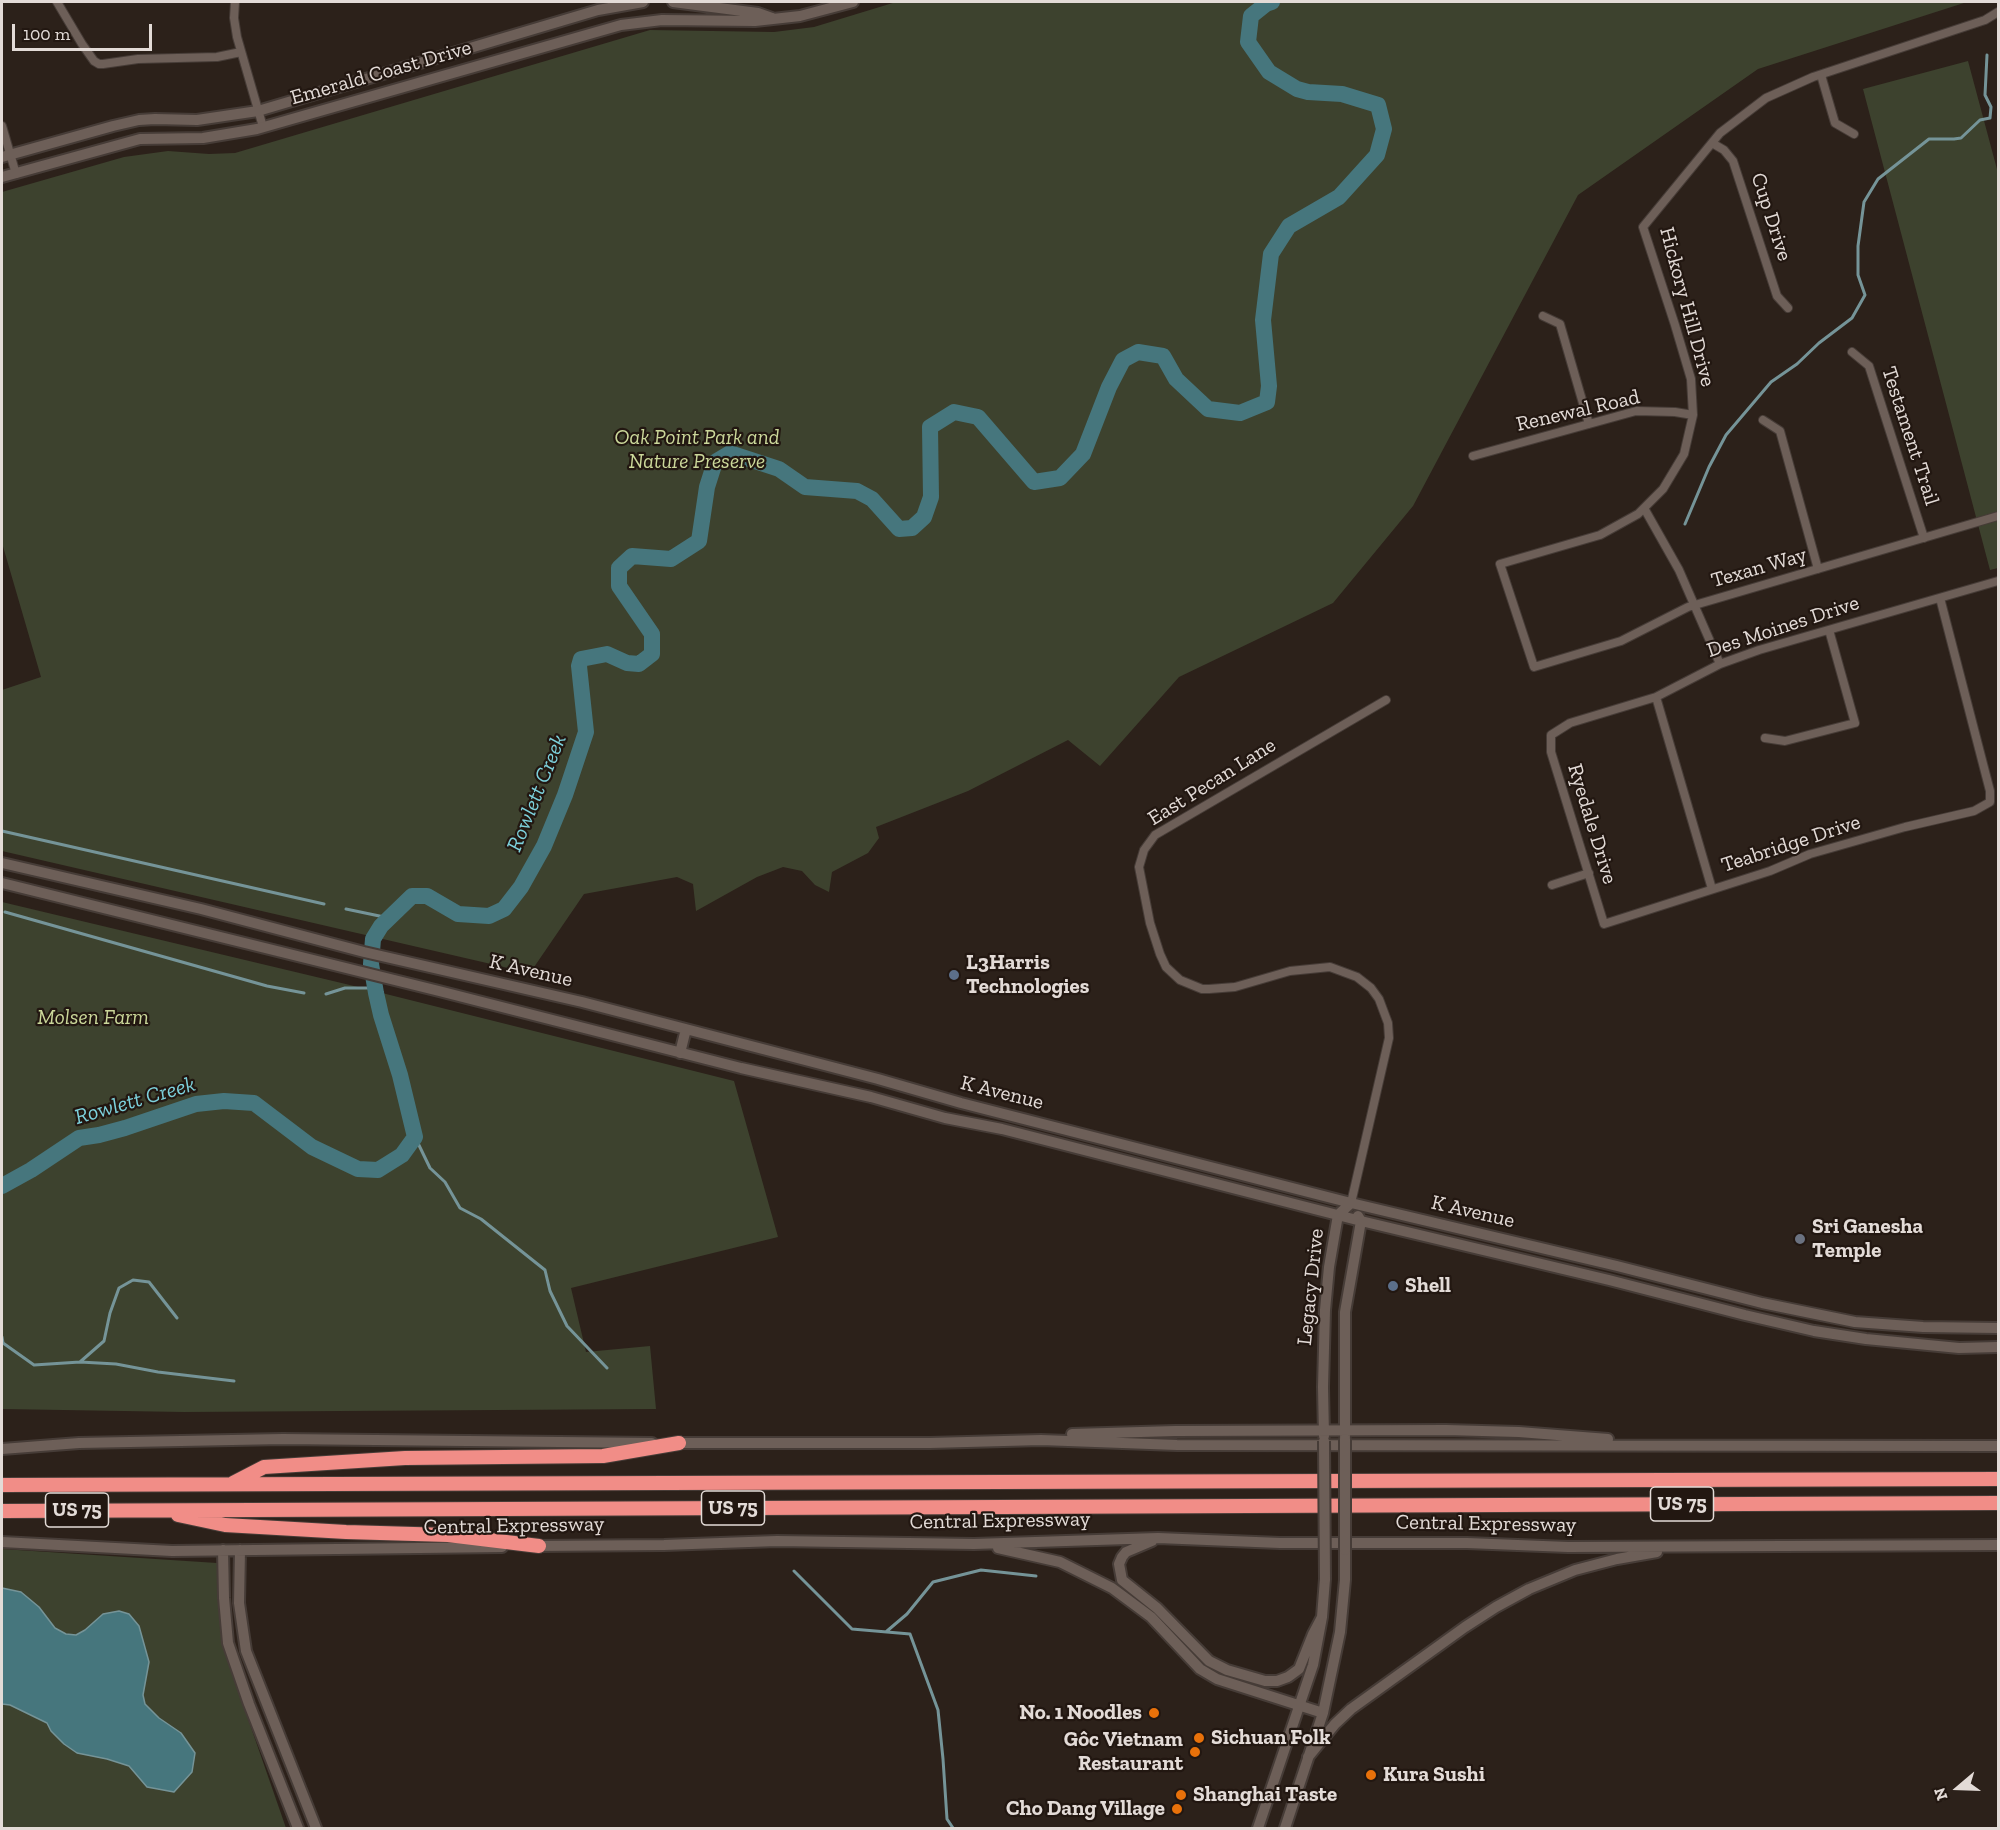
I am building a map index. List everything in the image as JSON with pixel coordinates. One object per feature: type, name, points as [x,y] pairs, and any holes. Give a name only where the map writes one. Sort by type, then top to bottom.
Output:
[{"type":"highway","points":[[231,1484],[264,1467],[405,1458],[603,1456],[679,1443]]},
{"type":"highway","name":"Central Expressway","points":[[2,1485],[1998,1479]]},
{"type":"highway","name":"Central Expressway","points":[[2,1511],[1998,1503]]},
{"type":"highway","points":[[153,1509],[225,1525],[448,1535],[539,1546]]},
{"type":"main road","name":"Emerald Coast Drive","points":[[6,156],[139,120],[197,120],[258,111],[598,10],[643,2]]},
{"type":"main road","name":"Emerald Coast Drive","points":[[673,2],[758,13],[772,18],[800,16],[853,2]]},
{"type":"main road","name":"Emerald Coast Drive","points":[[2,177],[140,139],[220,136],[263,127],[621,24],[744,11]]},
{"type":"main road","name":"K Avenue","points":[[2,862],[201,909],[445,971],[582,1002],[860,1074],[961,1104],[1762,1304],[1855,1322],[1923,1327],[1998,1328]]},
{"type":"main road","name":"K Avenue","points":[[2,883],[439,990],[680,1053],[856,1094],[945,1118],[1002,1129],[1361,1221],[1614,1281],[1745,1315],[1814,1331],[1866,1339],[1935,1347],[1998,1347]]},
{"type":"main road","points":[[680,1053],[686,1029]]},
{"type":"main road","points":[[856,1094],[860,1074]]},
{"type":"main road","points":[[1002,1129],[1004,1113]]},
{"type":"main road","name":"Legacy Drive","points":[[1258,1828],[1313,1665],[1322,1617],[1325,1310],[1329,1267],[1338,1215],[1351,1203]]},
{"type":"main road","points":[[1351,1203],[1361,1221]]},
{"type":"main road","name":"Legacy Drive","points":[[1285,1828],[1323,1713],[1340,1632],[1345,1580],[1345,1312],[1361,1221]]},
{"type":"main road","points":[[1487,1251],[1492,1236]]},
{"type":"main road","points":[[1614,1281],[1617,1266]]},
{"type":"main road","points":[[1325,1310],[1345,1312]]},
{"type":"main road","points":[[2,1449],[79,1443],[283,1439],[930,1443],[1125,1431],[1324,1436],[1503,1431],[1684,1445]]},
{"type":"main road","points":[[997,1440],[1075,1440],[1188,1445],[1998,1446]]},
{"type":"main road","points":[[1158,1538],[1126,1552],[1119,1564],[1119,1574],[1122,1580],[1157,1608],[1209,1661],[1227,1670],[1265,1681],[1277,1681],[1288,1677],[1299,1669],[1322,1617]]},
{"type":"main road","name":"Central Expressway","points":[[2,1542],[130,1549],[223,1550],[664,1545],[777,1540],[975,1544],[1158,1538],[1280,1543],[1557,1546],[1998,1545]]},
{"type":"main road","points":[[975,1544],[1036,1556],[1078,1570],[1112,1588],[1139,1607],[1200,1669],[1217,1679],[1323,1713]]},
{"type":"main road","points":[[1308,1757],[1335,1724],[1351,1709],[1465,1627],[1518,1594],[1599,1563],[1692,1546]]},
{"type":"main road","points":[[223,1550],[228,1643],[298,1828]]},
{"type":"main road","points":[[240,1550],[239,1603],[246,1651],[316,1828]]},
{"type":"main road","points":[[258,1727],[274,1721]]},
{"type":"street","points":[[57,2],[82,44],[94,61],[99,63],[138,59],[217,57],[240,52]]},
{"type":"street","points":[[235,2],[235,28],[240,52],[263,127]]},
{"type":"street","name":"Hickory Hill Drive","points":[[1534,667],[1500,564],[1600,535],[1638,514],[1663,489],[1684,454],[1693,415],[1691,379],[1643,227],[1720,133],[1766,98],[1821,75],[1985,20],[1998,12]]},
{"type":"street","points":[[1821,75],[1835,123],[1854,134]]},
{"type":"street","points":[[2,126],[6,156],[16,174]]},
{"type":"street","name":"Cup Drive","points":[[1712,143],[1724,150],[1733,161],[1777,296],[1788,308]]},
{"type":"street","points":[[1543,316],[1560,324],[1589,424]]},
{"type":"street","name":"Testament Trail","points":[[1852,352],[1869,366],[1924,538]]},
{"type":"street","name":"Renewal Road","points":[[1473,456],[1636,411],[1693,415]]},
{"type":"street","points":[[1763,420],[1780,431],[1818,569]]},
{"type":"street","points":[[1644,508],[1679,570],[1720,664]]},
{"type":"street","name":"Texan Way","points":[[1534,667],[1621,641],[1695,605],[1998,516]]},
{"type":"street","name":"Des Moines Drive","points":[[1551,735],[1570,723],[1656,697],[1720,664],[1759,650],[1998,581]]},
{"type":"street","name":"Teabridge Drive","points":[[1604,924],[1770,871],[1810,854],[1905,827],[1974,811],[1990,802],[1990,791],[1940,598]]},
{"type":"street","points":[[1765,738],[1785,741],[1855,723],[1829,630]]},
{"type":"street","points":[[1656,697],[1712,889]]},
{"type":"street","name":"East Pecan Lane","points":[[1351,1203],[1389,1038],[1388,1023],[1379,999],[1371,988],[1357,977],[1330,967],[1290,970],[1235,987],[1218,989],[1202,990],[1180,980],[1166,967],[1160,954],[1150,923],[1139,867],[1144,850],[1155,835],[1386,700]]},
{"type":"street","name":"Ryedale Drive","points":[[1551,735],[1551,752],[1604,924]]},
{"type":"street","points":[[1552,885],[1588,873]]},
{"type":"green space","name":"Oak Point Park and Nature Preserve","points":[[896,2],[1967,2],[1758,69],[1578,195],[1413,506],[1333,603],[1179,677],[1100,766],[1068,740],[968,791],[876,827],[879,838],[868,853],[832,872],[829,892],[815,885],[802,871],[783,867],[757,877],[696,911],[693,884],[677,877],[584,894],[530,973],[2,851],[2,690],[41,677],[2,543],[2,192],[124,157],[168,151],[235,153],[650,30],[774,32],[814,27]]},
{"type":"green space","points":[[1968,61],[1998,173],[1998,568],[1990,570],[1863,89]]},
{"type":"green space","name":"Molsen Farm","points":[[2,902],[354,986],[734,1081],[778,1237],[571,1288],[586,1352],[650,1346],[656,1409],[184,1412],[2,1409]]},
{"type":"green space","points":[[2,1549],[217,1563],[222,1644],[286,1828],[2,1828]]},
{"type":"water","points":[[2,1588],[21,1592],[39,1607],[55,1628],[66,1634],[76,1635],[103,1614],[119,1611],[129,1614],[139,1626],[149,1662],[143,1695],[145,1704],[159,1718],[181,1733],[195,1753],[192,1772],[174,1792],[147,1787],[129,1766],[77,1753],[51,1731],[47,1723],[10,1705],[2,1704]]},
{"type":"waterway","name":"Rowlett Creek","points":[[2,1186],[79,1138],[125,1128],[196,1104],[224,1101],[254,1103],[312,1147],[358,1169],[378,1170],[402,1155],[415,1137],[376,993],[371,964],[373,939],[381,926],[412,896],[427,896],[458,914],[489,916],[504,909],[521,887],[544,846],[565,795],[586,732],[579,666],[581,659],[607,654],[627,663],[639,664],[652,654],[652,634],[619,586],[619,568],[632,556],[671,559],[699,541],[707,487],[715,462],[730,453],[779,469],[805,487],[857,491],[872,499],[899,529],[912,528],[924,517],[931,497],[930,427],[954,412],[978,417],[1034,482],[1060,478],[1083,454],[1109,387],[1123,360],[1138,352],[1163,356],[1176,379],[1208,409],[1240,413],[1267,402],[1269,386],[1263,320],[1271,254],[1289,226],[1339,197],[1377,155],[1384,129],[1378,105],[1342,94],[1297,89],[1269,72],[1248,42],[1251,16],[1272,2]]},
{"type":"waterway","points":[[1685,524],[1709,467],[1726,435],[1771,382],[1797,364],[1819,343],[1852,318],[1865,295],[1858,275],[1858,246],[1864,202],[1878,179],[1929,139],[1961,138],[1980,120],[1990,118],[1991,107],[1985,95],[1987,55]]},
{"type":"waterway","points":[[2,831],[324,904]]},
{"type":"waterway","points":[[346,909],[389,918]]},
{"type":"waterway","points":[[5,912],[267,986],[304,993]]},
{"type":"waterway","points":[[326,994],[345,988],[375,988]]},
{"type":"waterway","points":[[415,1137],[430,1168],[445,1182],[460,1208],[481,1219],[545,1270],[550,1291],[567,1326],[607,1368]]},
{"type":"waterway","points":[[80,1362],[104,1341],[110,1313],[119,1288],[133,1280],[149,1282],[177,1318]]},
{"type":"waterway","points":[[2,1337],[3,1343],[34,1365],[80,1362],[116,1364],[158,1372],[234,1381]]},
{"type":"waterway","points":[[887,1631],[907,1614],[933,1582],[981,1570],[1036,1576]]},
{"type":"waterway","points":[[794,1571],[852,1629],[910,1634],[938,1710],[947,1819],[953,1828]]},
{"type":"place","name":"L3Harris Technologies","points":[[954,975]]},
{"type":"place","name":"Sri Ganesha Temple","points":[[1800,1239]]},
{"type":"place","name":"Shell","points":[[1393,1286]]},
{"type":"place","name":"No. 1 Noodles","points":[[1154,1713]]},
{"type":"place","name":"Sichuan Folk","points":[[1199,1738]]},
{"type":"place","name":"Gôc Vietnam Restaurant","points":[[1195,1752]]},
{"type":"place","name":"Kura Sushi","points":[[1371,1775]]},
{"type":"place","name":"Shanghai Taste","points":[[1181,1795]]},
{"type":"place","name":"Cho Dang Village","points":[[1177,1809]]}]
